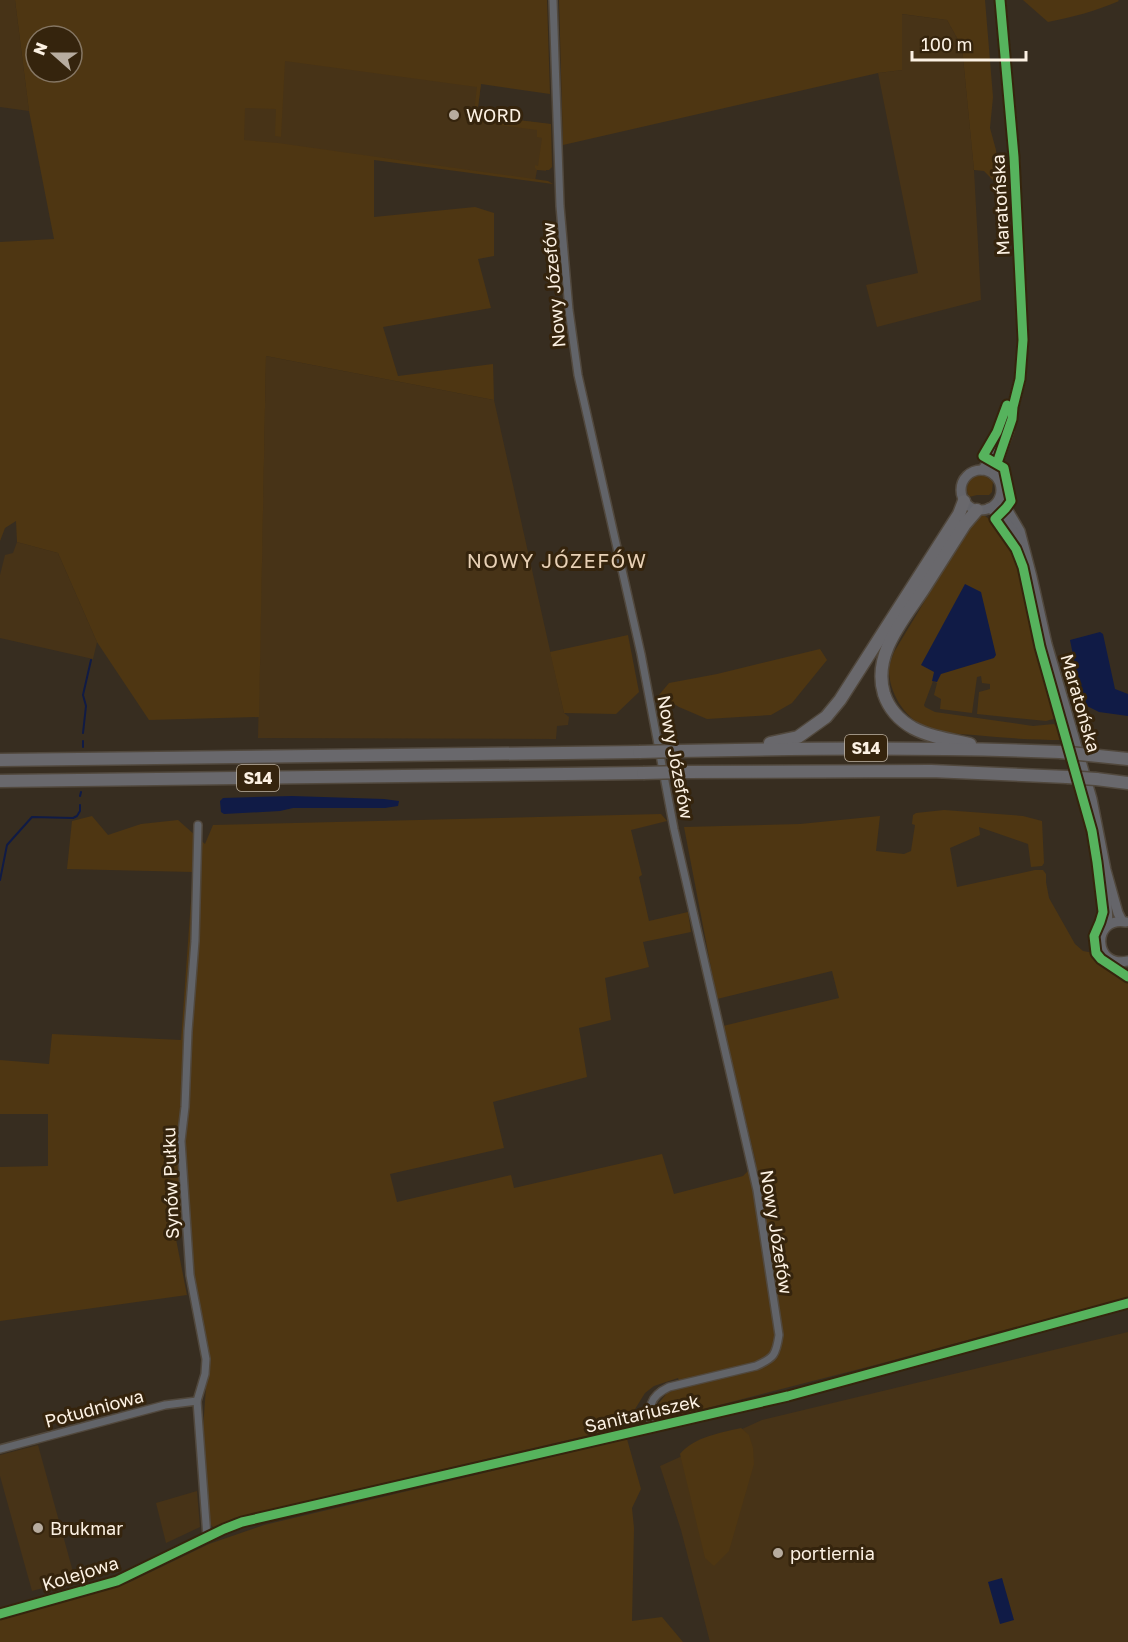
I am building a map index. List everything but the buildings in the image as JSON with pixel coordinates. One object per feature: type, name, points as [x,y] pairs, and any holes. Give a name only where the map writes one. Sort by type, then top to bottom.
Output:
[{"type":"highway","points":[[738,749],[798,737],[826,717],[857,675],[959,514],[964,501]]},
{"type":"highway","points":[[983,509],[965,524],[897,630],[882,664],[881,677],[886,699],[893,711],[914,729],[994,750]]},
{"type":"highway","name":"S14","points":[[0,760],[886,748],[1060,752],[1128,759]]},
{"type":"highway","name":"S14","points":[[0,781],[910,771],[995,773],[1128,783]]},
{"type":"main road","name":"Maratońska","points":[[994,475],[1012,419],[1022,366],[1023,340],[1014,157],[1000,0]]},
{"type":"main road","name":"Maratońska","points":[[982,470],[1013,407]]},
{"type":"main road","points":[[982,470],[994,475],[1000,485],[1000,497],[997,502],[983,509],[967,505],[961,495],[962,482],[970,473],[982,470]]},
{"type":"main road","name":"Maratońska","points":[[1000,497],[1017,526],[1023,545],[1047,644],[1092,800],[1106,870],[1118,913],[1125,922]]},
{"type":"main road","name":"Maratońska","points":[[983,509],[1000,514],[1023,545]]},
{"type":"main road","name":"Maratońska","points":[[1106,870],[1108,925],[1101,934],[1102,951],[1108,958],[1126,963]]},
{"type":"main road","points":[[1108,925],[1113,922],[1125,922]]},
{"type":"street","name":"Nowy Józefów","points":[[553,0],[560,206],[569,310],[578,375],[641,654],[674,829],[757,1190],[779,1335],[777,1351],[768,1361],[669,1387],[658,1392],[651,1400],[652,1428]]},
{"type":"street","name":"Synów Pułku","points":[[198,825],[195,941],[181,1142],[190,1275],[206,1359],[205,1374],[197,1401],[207,1537]]},
{"type":"street","name":"Sanitariuszek","points":[[167,1557],[242,1522],[788,1396],[1128,1304]]},
{"type":"street","name":"Południowa","points":[[0,1449],[165,1405],[197,1401]]},
{"type":"street","name":"Kolejowa","points":[[0,1614],[109,1584],[167,1557]]},
{"type":"shaded area","points":[[0,0],[15,0],[29,111],[0,107]]},
{"type":"shaded area","points":[[15,0],[547,0],[550,94],[481,84],[477,115],[551,124],[552,167],[549,170],[535,168],[535,165],[538,166],[542,138],[537,137],[537,130],[473,120],[477,87],[285,61],[281,137],[275,136],[276,109],[245,108],[244,140],[548,181],[553,184],[374,160],[374,217],[475,207],[494,213],[494,256],[478,259],[491,308],[383,327],[398,376],[493,364],[494,400],[266,356],[259,717],[149,720],[97,642],[58,553],[17,542],[16,521],[5,528],[0,541],[0,242],[54,239],[26,84],[84,84],[84,24],[24,24],[24,71]]},
{"type":"shaded area","points":[[559,0],[985,0],[993,97],[990,128],[996,150],[998,171],[995,182],[984,171],[974,170],[962,47],[947,20],[902,14],[902,70],[878,73],[563,145]]},
{"type":"shaded area","points":[[1023,0],[1119,1],[1102,8],[1048,22]]},
{"type":"shaded area","points":[[901,14],[947,20],[962,47],[974,170],[981,300],[877,327],[866,285],[918,273],[878,73],[902,70]]},
{"type":"shaded area","points":[[236,51],[481,84],[477,115],[549,124],[546,171],[537,170],[535,181],[233,140]]},
{"type":"shaded area","points":[[266,356],[494,400],[564,713],[569,717],[568,725],[557,726],[556,739],[258,738]]},
{"type":"shaded area","points":[[982,474],[993,481],[992,492],[989,495],[969,497],[967,485],[974,476]]},
{"type":"shaded area","points":[[984,515],[995,524],[1015,555],[1057,718],[1046,721],[977,714],[979,692],[990,689],[990,684],[982,683],[981,676],[977,677],[972,713],[940,709],[941,699],[934,695],[937,683],[933,681],[924,705],[935,712],[1033,726],[1054,724],[1060,731],[1062,740],[1018,739],[942,732],[924,726],[910,717],[899,703],[892,687],[889,668],[894,652],[974,519]]},
{"type":"shaded area","points":[[17,542],[58,553],[97,642],[93,659],[0,638],[0,575],[5,555],[13,553]]},
{"type":"shaded area","points":[[628,635],[639,692],[616,714],[564,713],[550,652]]},
{"type":"shaded area","points":[[820,649],[827,660],[792,703],[771,715],[707,719],[659,695],[669,683]]},
{"type":"shaded area","points":[[944,810],[1023,816],[1042,821],[1044,863],[1042,866],[1031,867],[1028,844],[979,827],[980,835],[950,848],[957,887],[1043,870],[1046,874],[1049,898],[1075,944],[1083,951],[1094,953],[1100,960],[1128,979],[1128,1297],[665,1419],[658,1412],[658,1404],[667,1393],[682,1387],[678,1378],[654,1386],[645,1393],[624,1427],[234,1518],[214,1528],[210,1524],[203,1429],[210,1362],[193,1272],[191,1226],[174,1229],[187,1295],[0,1321],[0,1167],[48,1166],[48,1114],[0,1114],[0,1060],[49,1064],[52,1034],[181,1040],[193,872],[67,869],[72,821],[92,816],[108,835],[141,824],[178,820],[205,844],[213,825],[661,814],[667,821],[631,830],[642,875],[639,877],[649,921],[688,912],[691,932],[643,942],[649,967],[605,978],[611,1020],[579,1028],[587,1077],[493,1102],[504,1148],[390,1174],[397,1202],[511,1175],[514,1188],[662,1154],[674,1194],[743,1176],[756,1163],[723,1026],[839,998],[832,971],[717,999],[684,827],[800,824],[880,816],[876,851],[904,854],[911,851],[915,825],[912,824],[913,815]]},
{"type":"shaded area","points":[[1128,1332],[1128,1642],[710,1642],[681,1530],[660,1466],[762,1420]]},
{"type":"shaded area","points":[[741,1428],[749,1435],[754,1464],[729,1551],[714,1566],[705,1558],[680,1454],[692,1443]]},
{"type":"shaded area","points":[[627,1439],[641,1489],[632,1508],[634,1528],[632,1621],[662,1617],[683,1642],[0,1642],[0,1620],[128,1583],[209,1544],[264,1525]]},
{"type":"shaded area","name":"Brukmar","points":[[38,1445],[75,1579],[32,1591],[0,1476],[0,1455]]},
{"type":"shaded area","points":[[197,1491],[200,1527],[166,1543],[156,1503]]},
{"type":"water","points":[[965,584],[981,592],[996,655],[994,658],[941,674],[937,682],[932,681],[934,672],[921,665]]},
{"type":"water","points":[[1100,632],[1103,634],[1115,689],[1128,694],[1128,716],[1099,712],[1083,704],[1070,640]]},
{"type":"water","points":[[292,796],[399,801],[398,806],[385,808],[293,808],[280,811],[224,814],[221,812],[220,801],[223,798]]},
{"type":"water","points":[[1002,1578],[1014,1620],[1000,1624],[988,1582]]},
{"type":"waterway","points":[[83,733],[86,706],[83,695],[91,660]]},
{"type":"waterway","points":[[83,741],[83,747]]},
{"type":"waterway","points":[[80,796],[81,792]]},
{"type":"waterway","points":[[0,880],[7,845],[32,817],[73,818],[80,811],[80,805]]},
{"type":"cycle path","points":[[997,463],[1012,419],[1020,379],[1023,340],[1014,157],[1000,0]]},
{"type":"cycle path","points":[[1007,405],[997,432],[983,456],[1004,468],[1011,501],[995,519],[1016,549],[1023,567],[1040,647],[1092,831],[1103,912],[1094,936],[1096,953],[1128,977]]},
{"type":"cycle path","points":[[0,1614],[117,1581],[242,1522],[788,1396],[1128,1303]]},
{"type":"place","name":"WORD","points":[[454,115]]},
{"type":"place","name":"Brukmar","points":[[38,1528]]},
{"type":"place","name":"portiernia","points":[[778,1553]]},
{"type":"district","name":"NOWY JÓZEFÓW","points":[[557,560]]}]
